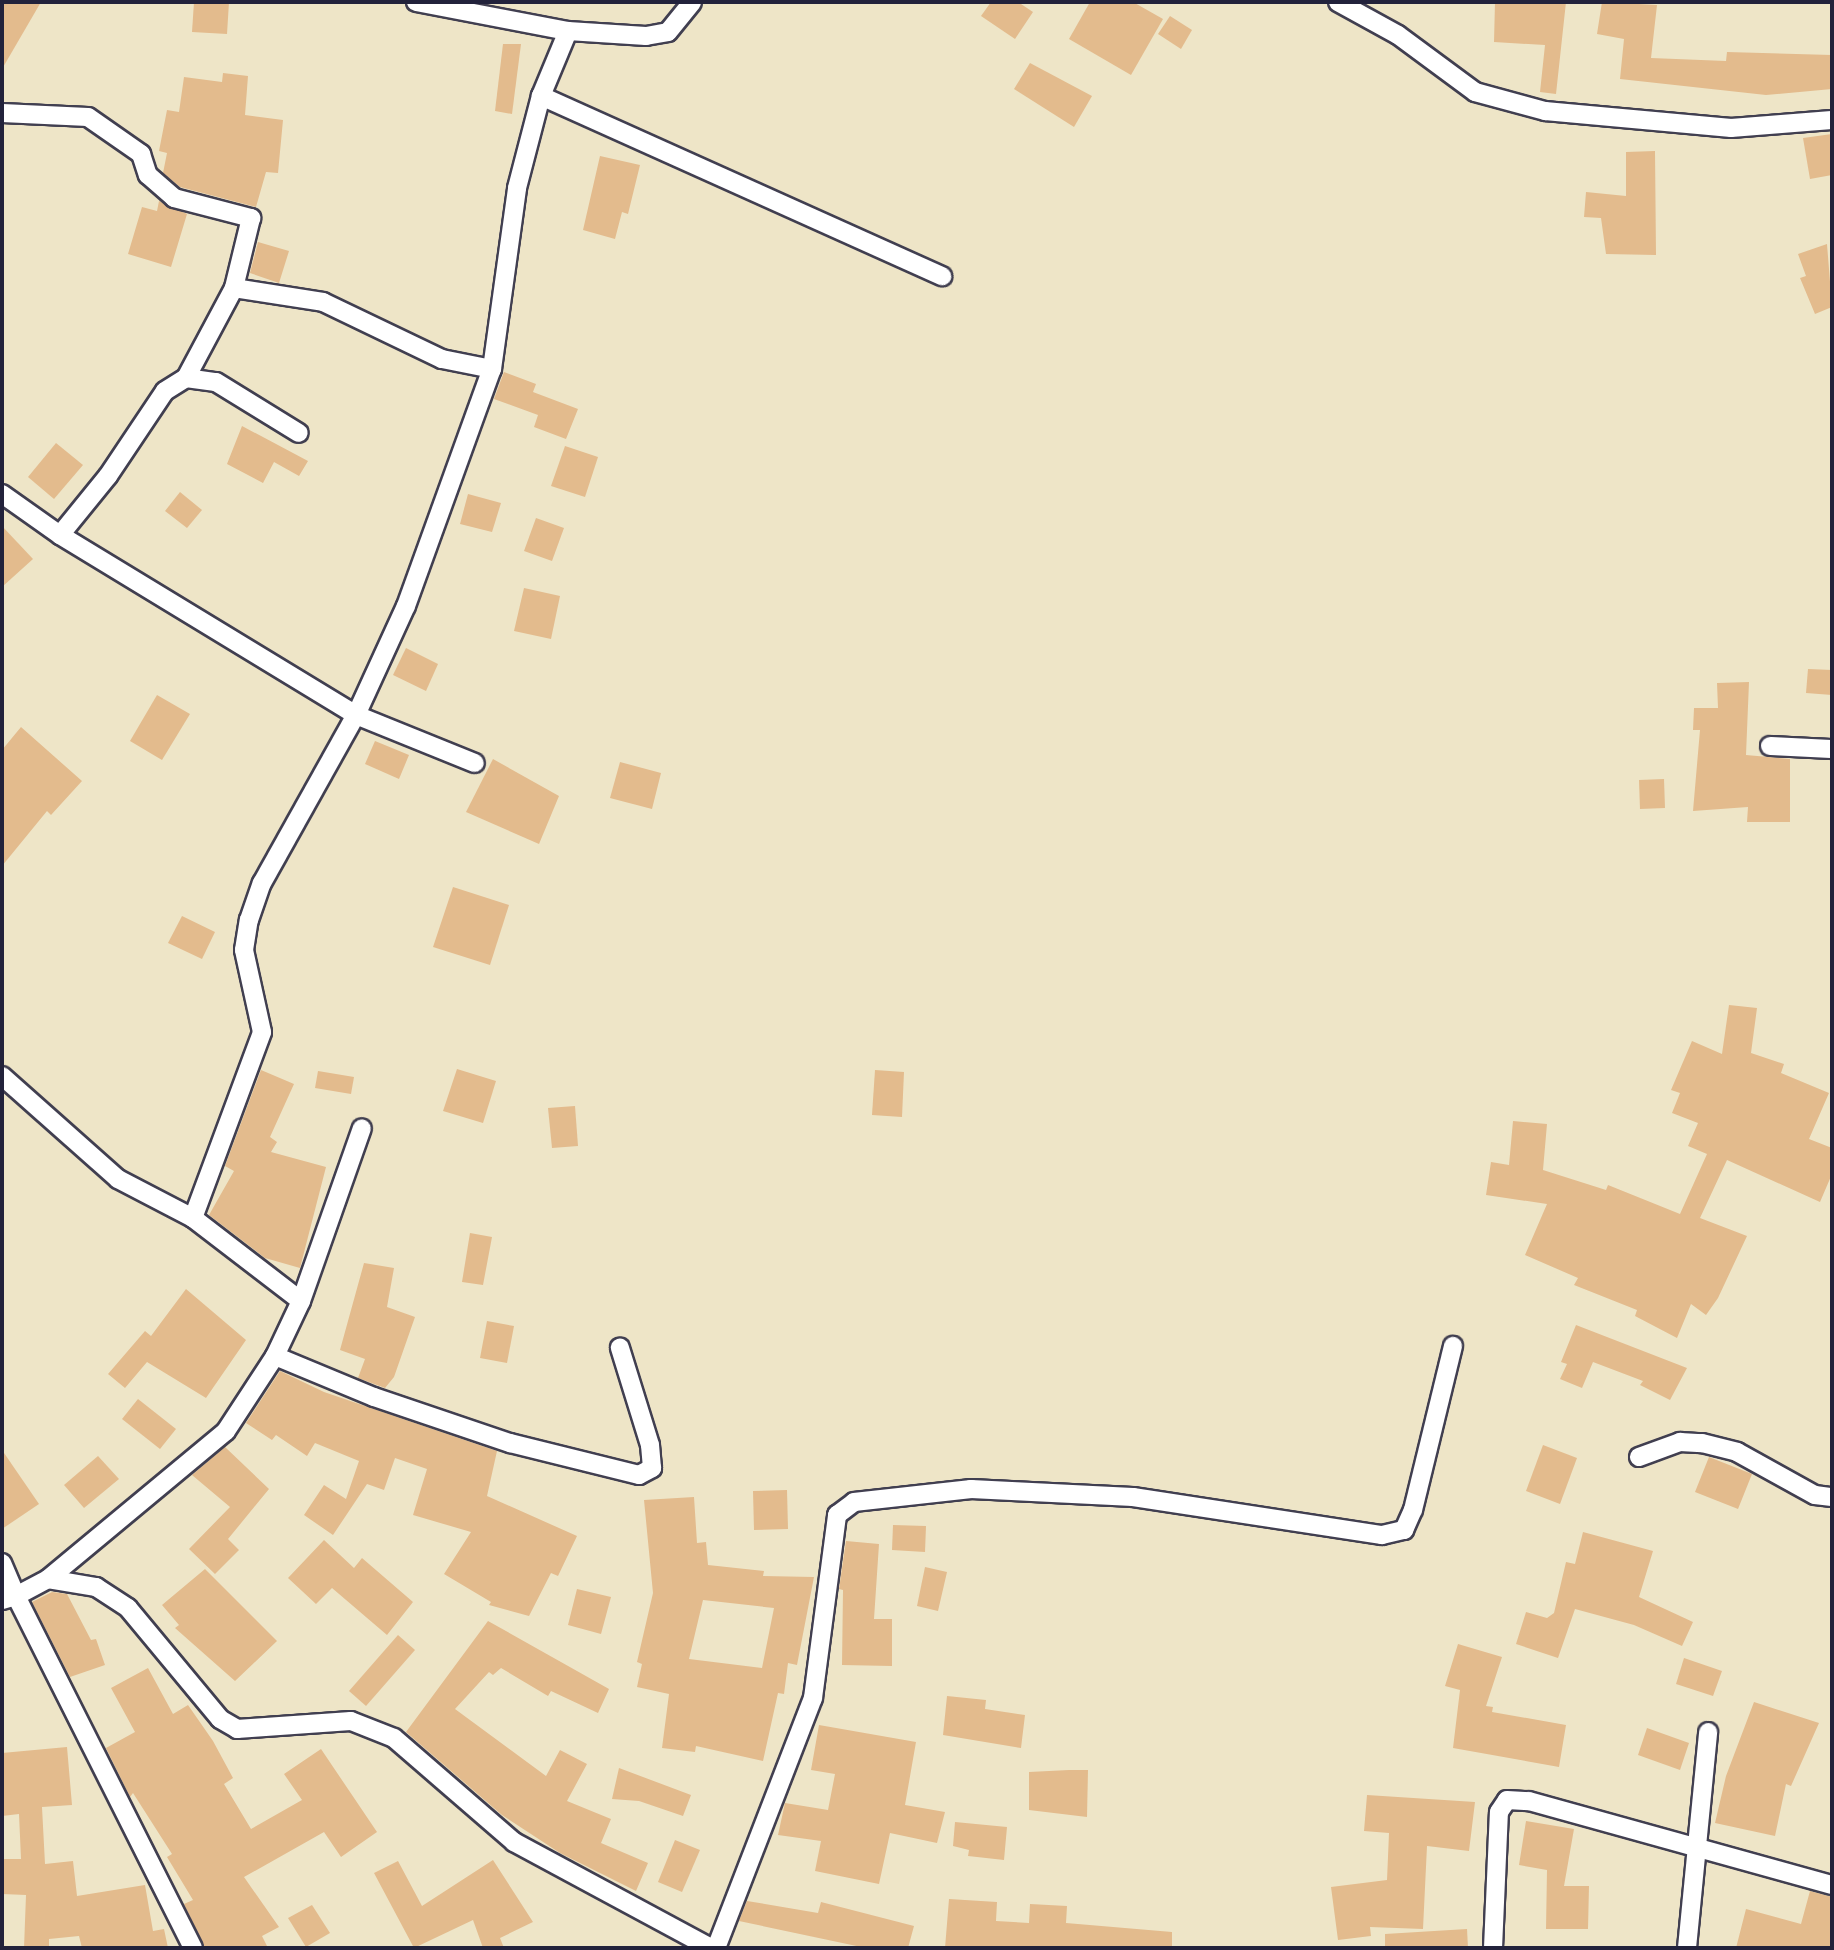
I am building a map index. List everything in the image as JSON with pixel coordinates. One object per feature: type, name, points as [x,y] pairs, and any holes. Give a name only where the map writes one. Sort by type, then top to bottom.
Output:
[{"type":"street","points":[[416,2],[568,31],[646,36],[668,32],[692,2]]},
{"type":"street","points":[[1338,2],[1398,35],[1475,92],[1545,111],[1731,128],[1832,120]]},
{"type":"street","points":[[193,1218],[262,1032],[244,950],[249,920],[262,883],[356,715],[406,606],[492,369],[517,188],[541,96],[568,31]]},
{"type":"street","points":[[541,96],[942,276]]},
{"type":"street","points":[[2,113],[88,117],[141,154],[148,175],[174,198],[251,218],[234,288],[186,378],[165,391],[108,476],[60,535]]},
{"type":"street","points":[[234,288],[323,302],[442,359],[492,369]]},
{"type":"street","points":[[186,378],[216,382],[299,433]]},
{"type":"street","points":[[2,494],[60,535],[356,715],[475,763]]},
{"type":"street","points":[[1770,746],[1832,749]]},
{"type":"street","points":[[2,1076],[72,1143],[118,1179],[193,1218],[301,1301]]},
{"type":"street","points":[[9,1598],[48,1579],[226,1431],[275,1356],[301,1301],[362,1128]]},
{"type":"street","points":[[48,1579],[96,1587],[128,1608],[220,1719],[237,1729],[351,1721],[394,1738],[514,1842],[714,1948],[813,1698],[837,1515],[854,1502],[971,1489],[1133,1497],[1382,1535],[1404,1530],[1413,1510],[1453,1346]]},
{"type":"street","points":[[275,1356],[374,1397],[510,1443],[639,1475],[652,1468],[650,1445],[620,1348]]},
{"type":"street","points":[[1639,1457],[1680,1442],[1702,1443],[1737,1452],[1815,1495],[1832,1497]]},
{"type":"street","points":[[2,1563],[9,1598],[193,1948]]},
{"type":"street","points":[[1687,1948],[1708,1732]]},
{"type":"street","points":[[1493,1948],[1499,1812],[1507,1800],[1529,1801],[1696,1850],[1832,1885]]},
{"type":"building","points":[[2,2],[41,2],[2,69]]},
{"type":"building","points":[[194,2],[229,2],[227,34],[192,32]]},
{"type":"building","points":[[991,2],[1018,2],[1033,12],[1015,39],[981,16]]},
{"type":"building","points":[[1090,2],[1133,2],[1163,19],[1131,75],[1069,39]]},
{"type":"building","points":[[1495,2],[1566,2],[1556,94],[1540,92],[1545,45],[1494,42]]},
{"type":"building","points":[[1602,2],[1657,5],[1651,58],[1726,61],[1727,52],[1832,55],[1832,89],[1766,95],[1620,79],[1624,39],[1597,34]]},
{"type":"building","points":[[1170,16],[1192,30],[1181,49],[1158,34]]},
{"type":"building","points":[[503,44],[521,44],[512,114],[495,111]]},
{"type":"building","points":[[1030,63],[1092,96],[1074,127],[1014,89]]},
{"type":"building","points":[[223,73],[248,76],[245,115],[283,120],[278,173],[266,172],[256,207],[180,187],[163,173],[167,153],[159,151],[167,110],[179,112],[184,77],[222,82]]},
{"type":"building","points":[[1832,134],[1832,175],[1810,179],[1803,138]]},
{"type":"building","points":[[1655,151],[1656,255],[1606,254],[1601,218],[1584,217],[1586,192],[1626,196],[1626,152]]},
{"type":"building","points":[[600,156],[640,165],[628,214],[622,212],[615,239],[583,230]]},
{"type":"building","points":[[159,201],[187,214],[171,267],[128,254],[142,207],[157,211]]},
{"type":"building","points":[[258,242],[289,251],[279,283],[250,273]]},
{"type":"building","points":[[1827,244],[1832,307],[1815,314],[1800,278],[1806,276],[1798,254]]},
{"type":"building","points":[[504,372],[536,384],[533,392],[578,409],[566,439],[534,427],[538,415],[494,399]]},
{"type":"building","points":[[242,426],[308,461],[299,476],[274,462],[263,483],[227,464]]},
{"type":"building","points":[[56,443],[83,465],[54,499],[28,477]]},
{"type":"building","points":[[565,446],[598,457],[585,497],[551,486]]},
{"type":"building","points":[[180,492],[202,510],[187,528],[165,511]]},
{"type":"building","points":[[468,494],[501,503],[492,532],[460,524]]},
{"type":"building","points":[[536,518],[564,528],[552,561],[524,551]]},
{"type":"building","points":[[2,526],[33,559],[2,587]]},
{"type":"building","points":[[524,588],[560,596],[551,639],[514,631]]},
{"type":"building","points":[[406,648],[438,664],[426,691],[393,675]]},
{"type":"building","points":[[1808,669],[1832,670],[1832,695],[1806,693]]},
{"type":"building","points":[[1749,682],[1746,755],[1790,759],[1790,822],[1747,822],[1748,807],[1693,811],[1700,730],[1693,730],[1694,708],[1718,708],[1717,683]]},
{"type":"building","points":[[157,695],[190,714],[162,760],[130,741]]},
{"type":"building","points":[[21,727],[82,781],[51,815],[47,811],[2,866],[2,750]]},
{"type":"building","points":[[375,741],[409,755],[399,779],[365,764]]},
{"type":"building","points":[[493,759],[559,796],[539,844],[466,812]]},
{"type":"building","points":[[620,762],[661,773],[652,809],[610,798]]},
{"type":"building","points":[[1664,779],[1665,808],[1640,809],[1639,780]]},
{"type":"building","points":[[453,887],[509,905],[490,965],[433,947]]},
{"type":"building","points":[[182,916],[215,932],[202,959],[168,943]]},
{"type":"building","points":[[1729,1005],[1757,1008],[1751,1053],[1784,1064],[1781,1073],[1829,1093],[1809,1139],[1832,1148],[1832,1174],[1820,1202],[1727,1160],[1700,1218],[1747,1236],[1718,1298],[1706,1315],[1691,1304],[1677,1338],[1635,1316],[1637,1310],[1574,1285],[1578,1278],[1525,1255],[1547,1204],[1486,1195],[1491,1162],[1509,1165],[1513,1121],[1547,1124],[1543,1170],[1606,1190],[1608,1185],[1680,1214],[1707,1154],[1688,1146],[1698,1123],[1672,1113],[1680,1093],[1671,1090],[1692,1041],[1722,1054]]},
{"type":"building","points":[[457,1069],[496,1081],[483,1123],[443,1111]]},
{"type":"building","points":[[261,1070],[294,1084],[270,1137],[277,1142],[271,1152],[326,1167],[300,1268],[265,1258],[209,1215],[234,1171],[225,1166]]},
{"type":"building","points":[[875,1070],[904,1072],[902,1117],[872,1115]]},
{"type":"building","points":[[318,1071],[354,1077],[351,1094],[315,1088]]},
{"type":"building","points":[[575,1106],[578,1146],[552,1148],[548,1108]]},
{"type":"building","points":[[470,1233],[492,1237],[483,1285],[462,1282]]},
{"type":"building","points":[[364,1263],[394,1268],[387,1307],[415,1317],[394,1377],[385,1388],[358,1378],[365,1359],[340,1350]]},
{"type":"building","points":[[186,1289],[246,1340],[206,1398],[147,1362],[125,1388],[108,1374],[145,1331],[151,1336]]},
{"type":"building","points":[[487,1321],[514,1326],[507,1363],[480,1358]]},
{"type":"building","points":[[1576,1325],[1687,1368],[1670,1400],[1640,1385],[1643,1381],[1593,1362],[1582,1388],[1560,1379],[1567,1364],[1561,1362]]},
{"type":"building","points":[[280,1371],[324,1392],[497,1451],[487,1496],[577,1536],[558,1576],[551,1573],[529,1616],[489,1605],[491,1602],[444,1574],[471,1532],[413,1515],[427,1469],[395,1458],[384,1490],[367,1484],[333,1535],[304,1515],[324,1485],[346,1499],[359,1461],[315,1443],[307,1456],[276,1435],[272,1440],[246,1423]]},
{"type":"building","points":[[138,1399],[176,1429],[160,1449],[122,1419]]},
{"type":"building","points":[[1543,1445],[1577,1458],[1560,1504],[1526,1491]]},
{"type":"building","points":[[225,1447],[269,1489],[228,1539],[239,1550],[215,1574],[189,1549],[230,1507],[192,1475]]},
{"type":"building","points":[[2,1450],[39,1504],[2,1529]]},
{"type":"building","points":[[98,1456],[119,1479],[84,1508],[64,1485]]},
{"type":"building","points":[[1709,1457],[1752,1474],[1738,1509],[1695,1492]]},
{"type":"building","points":[[787,1490],[788,1529],[754,1530],[753,1491]]},
{"type":"building","points":[[694,1497],[697,1543],[706,1542],[708,1565],[764,1571],[763,1576],[814,1577],[797,1665],[788,1663],[784,1694],[778,1693],[763,1761],[696,1746],[695,1752],[662,1748],[669,1694],[637,1687],[642,1664],[637,1662],[653,1593],[644,1500]],"holes":[[[703,1600],[774,1608],[762,1668],[689,1659]]]},
{"type":"building","points":[[893,1525],[926,1526],[925,1552],[892,1550]]},
{"type":"building","points":[[1583,1532],[1653,1551],[1639,1597],[1693,1622],[1682,1646],[1634,1625],[1575,1609],[1558,1658],[1516,1644],[1526,1612],[1547,1618],[1554,1613],[1566,1562],[1575,1564]]},
{"type":"building","points":[[324,1540],[354,1568],[362,1558],[413,1602],[387,1635],[332,1588],[316,1604],[288,1578]]},
{"type":"building","points":[[846,1541],[879,1544],[874,1619],[892,1619],[892,1666],[842,1665],[843,1590],[839,1589]]},
{"type":"building","points":[[925,1567],[947,1572],[938,1611],[917,1606]]},
{"type":"building","points":[[205,1569],[277,1641],[235,1681],[175,1628],[179,1625],[162,1605]]},
{"type":"building","points":[[577,1589],[611,1597],[601,1634],[568,1625]]},
{"type":"building","points":[[52,1592],[67,1594],[91,1640],[96,1639],[105,1665],[70,1677],[32,1602]]},
{"type":"building","points":[[488,1621],[609,1689],[598,1713],[551,1691],[548,1696],[501,1668],[493,1675],[489,1672],[455,1709],[546,1776],[560,1750],[587,1764],[567,1801],[611,1819],[601,1843],[648,1863],[636,1891],[560,1853],[502,1815],[406,1732]]},
{"type":"building","points":[[398,1635],[415,1650],[366,1706],[349,1691]]},
{"type":"building","points":[[1458,1644],[1502,1657],[1486,1706],[1493,1707],[1492,1712],[1566,1725],[1559,1767],[1453,1748],[1460,1690],[1445,1686]]},
{"type":"building","points":[[1684,1658],[1722,1671],[1713,1696],[1676,1684]]},
{"type":"building","points":[[148,1668],[173,1714],[188,1705],[213,1741],[233,1778],[224,1784],[251,1829],[302,1800],[284,1774],[321,1749],[377,1832],[341,1857],[324,1832],[244,1877],[279,1927],[262,1936],[268,1948],[205,1948],[184,1904],[193,1900],[167,1857],[172,1854],[133,1793],[130,1797],[106,1748],[135,1732],[111,1688]]},
{"type":"building","points":[[947,1696],[986,1700],[985,1709],[1025,1715],[1021,1748],[943,1735]]},
{"type":"building","points":[[1754,1702],[1819,1723],[1791,1786],[1786,1784],[1775,1836],[1715,1823],[1726,1776]]},
{"type":"building","points":[[819,1725],[916,1742],[905,1805],[945,1812],[937,1843],[890,1833],[879,1884],[815,1871],[821,1841],[778,1835],[785,1803],[828,1810],[835,1774],[811,1770]]},
{"type":"building","points":[[1647,1728],[1689,1743],[1680,1770],[1638,1755]]},
{"type":"building","points":[[67,1747],[72,1805],[42,1807],[45,1864],[73,1861],[77,1896],[145,1885],[153,1931],[164,1929],[168,1948],[82,1948],[79,1936],[49,1939],[49,1948],[24,1948],[26,1895],[2,1894],[2,1859],[21,1859],[19,1814],[2,1816],[2,1753]]},
{"type":"building","points":[[619,1768],[691,1795],[683,1816],[639,1801],[612,1799]]},
{"type":"building","points":[[1088,1770],[1087,1817],[1029,1810],[1029,1772]]},
{"type":"building","points":[[1367,1795],[1475,1802],[1469,1851],[1427,1846],[1423,1929],[1370,1927],[1371,1936],[1338,1940],[1331,1887],[1387,1880],[1389,1833],[1364,1831]]},
{"type":"building","points":[[1526,1821],[1574,1829],[1564,1886],[1589,1886],[1588,1929],[1546,1929],[1547,1870],[1519,1865]]},
{"type":"building","points":[[955,1822],[1007,1827],[1004,1860],[968,1856],[969,1850],[953,1846]]},
{"type":"building","points":[[675,1840],[700,1850],[682,1892],[658,1882]]},
{"type":"building","points":[[493,1860],[533,1922],[500,1938],[504,1948],[483,1948],[473,1920],[414,1948],[374,1873],[398,1861],[422,1906]]},
{"type":"building","points":[[1810,1891],[1832,1897],[1832,1948],[1736,1948],[1746,1909],[1801,1924]]},
{"type":"building","points":[[949,1899],[997,1902],[996,1921],[1029,1923],[1030,1904],[1067,1906],[1066,1923],[1172,1932],[1172,1948],[945,1948]]},
{"type":"building","points":[[747,1901],[818,1913],[821,1902],[914,1926],[908,1948],[866,1948],[739,1921]]},
{"type":"building","points":[[312,1905],[330,1933],[306,1947],[288,1918]]},
{"type":"building","points":[[1467,1929],[1468,1948],[1385,1948],[1385,1934]]}]
